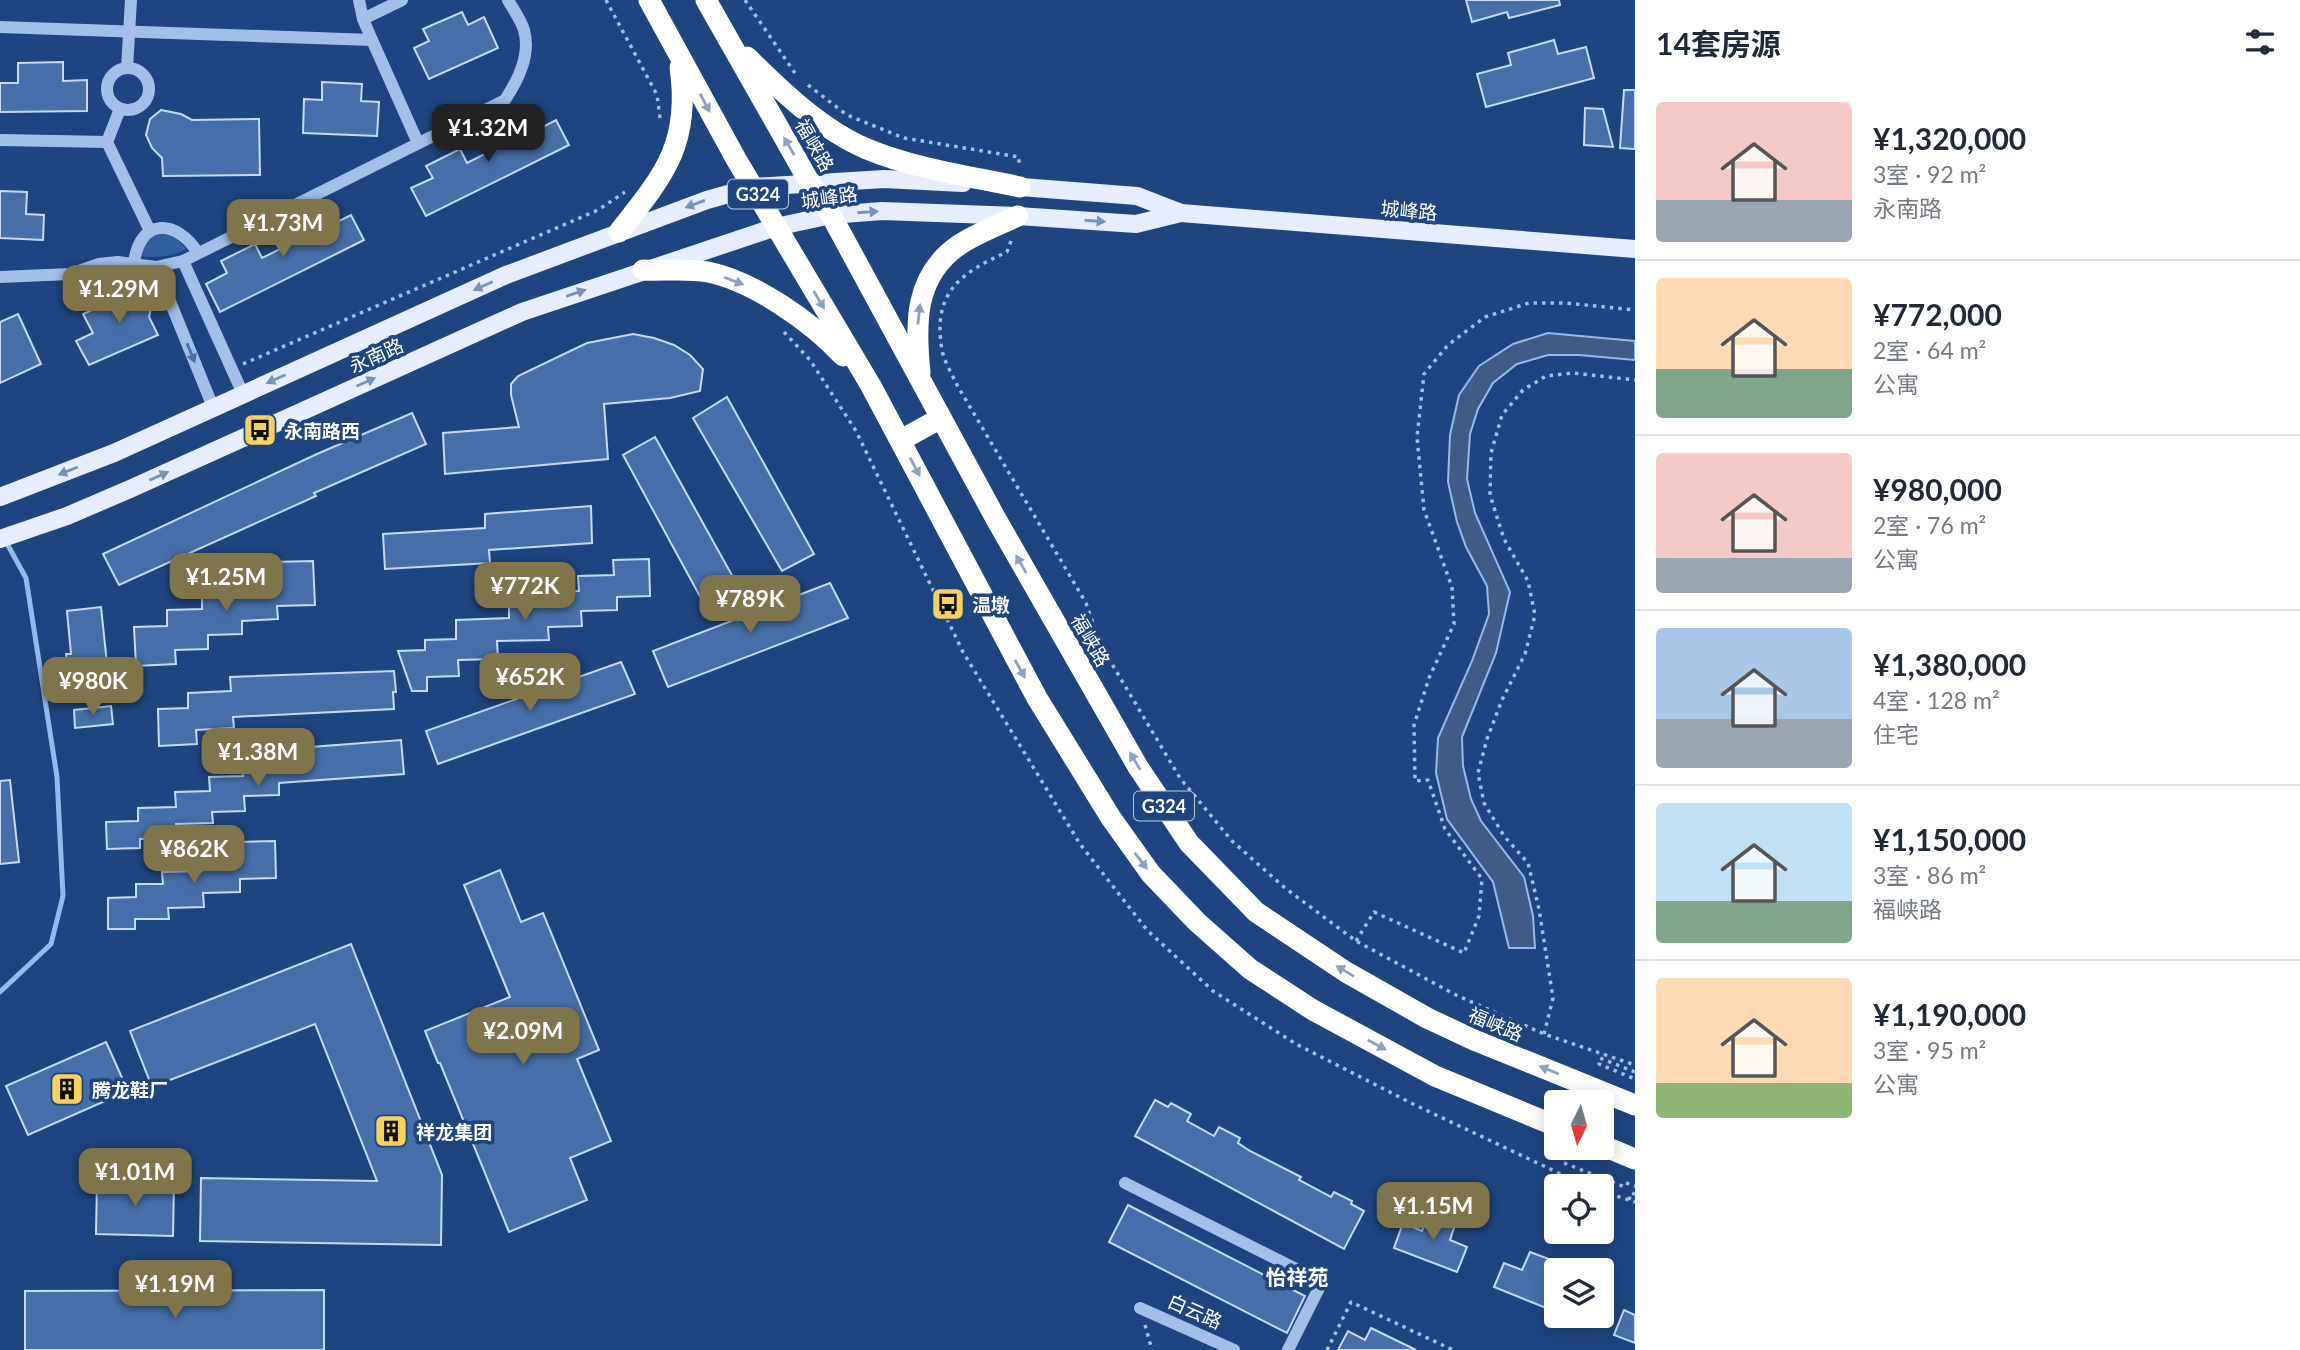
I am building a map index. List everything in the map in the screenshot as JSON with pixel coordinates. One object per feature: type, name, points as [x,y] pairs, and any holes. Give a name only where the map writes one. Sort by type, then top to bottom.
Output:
[{"type":"highway","name":"福峡路","points":[[706,0],[831,215],[996,519],[1138,767],[1189,843],[1256,912],[1346,972],[1427,1018],[1474,1040],[1635,1105]]},
{"type":"highway","name":"G324","points":[[658,3],[678,51],[716,124],[871,386],[1037,698],[1130,846],[1174,899],[1250,968],[1313,1010],[1435,1076],[1544,1121]]},
{"type":"highway","points":[[726,35],[770,80],[813,117],[866,148],[915,164],[1020,187]]},
{"type":"highway","points":[[619,232],[655,187],[675,152],[683,92],[678,51]]},
{"type":"highway","points":[[921,382],[918,309],[927,281],[939,262],[960,244],[1018,216]]},
{"type":"highway","points":[[643,270],[707,272],[740,282],[795,314],[829,340],[871,386]]},
{"type":"highway","points":[[901,440],[941,418]]},
{"type":"highway","points":[[1614,1150],[1635,1159]]},
{"type":"main road","name":"城峰路","points":[[1,497],[114,453],[506,275],[707,200],[753,187],[884,179],[955,182],[1137,196],[1181,213],[1635,248]]},
{"type":"main road","points":[[954,213],[955,182]]},
{"type":"main road","name":"城峰路","points":[[776,226],[831,215],[882,211],[1136,224],[1181,213]]},
{"type":"main road","name":"永南路","points":[[0,539],[28,531],[130,489],[522,312],[776,226]]},
{"type":"street","points":[[127,68],[131,0]]},
{"type":"street","points":[[359,0],[363,19],[418,143]]},
{"type":"street","points":[[363,19],[402,0]]},
{"type":"street","points":[[0,277],[70,274],[99,264],[118,262],[156,267],[183,261],[505,100],[519,79],[525,54],[524,30],[508,0]]},
{"type":"street","points":[[0,27],[372,40]]},
{"type":"street","points":[[127,68],[145,76],[148,96],[134,109],[120,109],[110,99],[107,85],[114,73],[127,68]]},
{"type":"street","points":[[120,109],[107,142],[150,231]]},
{"type":"street","points":[[0,140],[107,142]]},
{"type":"street","points":[[134,264],[138,245],[150,231],[161,229],[174,230],[190,241],[198,253]]},
{"type":"street","points":[[183,261],[243,394]]},
{"type":"street","points":[[156,267],[213,407]]},
{"type":"street","points":[[1125,1183],[1322,1282],[1288,1350]]},
{"type":"street","name":"白云路","points":[[1140,1308],[1234,1350]]},
{"type":"path","points":[[606,0],[657,95],[661,121]]},
{"type":"path","points":[[745,0],[798,78],[847,115],[904,138],[1019,158],[1020,187]]},
{"type":"path","points":[[232,369],[598,210],[630,188]]},
{"type":"path","points":[[1018,216],[1007,252],[976,266],[952,288],[941,308],[942,351],[957,385],[1086,603],[1100,644],[1180,778],[1232,841],[1285,888],[1356,941],[1456,995],[1544,1034],[1635,1065]]},
{"type":"path","points":[[1356,941],[1374,912],[1464,953],[1479,916],[1482,878],[1445,828],[1428,780],[1415,781],[1414,725],[1429,678],[1454,624],[1452,587],[1424,510],[1417,437],[1424,374],[1448,345],[1485,317],[1529,303],[1566,303],[1635,310]]},
{"type":"path","points":[[1544,1034],[1553,998],[1539,909],[1528,863],[1504,836],[1484,803],[1478,773],[1487,738],[1502,700],[1525,654],[1535,615],[1528,581],[1504,539],[1490,495],[1491,453],[1502,415],[1523,390],[1546,376],[1573,373],[1635,380]]},
{"type":"path","points":[[1635,1072],[1600,1058],[1599,1064],[1635,1079]]},
{"type":"path","points":[[1564,1163],[1635,1186]]},
{"type":"path","points":[[1629,1200],[1632,1193],[1635,1194]]},
{"type":"path","points":[[1614,1195],[1635,1202]]},
{"type":"path","points":[[1327,1350],[1351,1302],[1452,1350]]},
{"type":"path","points":[[1140,1308],[1152,1350]]},
{"type":"shaded area","points":[[161,234],[175,237],[186,249],[163,256],[140,256],[148,238]]},
{"type":"shaded area","points":[[1548,333],[1635,341],[1635,360],[1548,355],[1517,364],[1493,383],[1478,409],[1470,434],[1467,479],[1475,513],[1510,592],[1496,653],[1462,737],[1463,766],[1471,799],[1481,821],[1524,877],[1533,916],[1535,948],[1509,948],[1493,882],[1447,819],[1436,773],[1438,738],[1472,661],[1489,614],[1487,586],[1466,547],[1448,482],[1450,435],[1459,395],[1479,366],[1513,344]]},
{"type":"building","points":[[1466,0],[1559,0],[1560,5],[1509,18],[1507,12],[1472,22]]},
{"type":"building","points":[[462,12],[468,25],[484,17],[498,48],[429,79],[414,48],[429,41],[423,29]]},
{"type":"building","points":[[1554,40],[1558,54],[1586,47],[1594,78],[1486,107],[1477,74],[1511,65],[1508,53]]},
{"type":"building","points":[[63,62],[63,81],[87,80],[87,111],[0,112],[0,83],[18,83],[18,63]]},
{"type":"building","points":[[322,82],[362,84],[361,101],[379,102],[377,136],[303,133],[304,99],[322,100]]},
{"type":"building","points":[[1624,90],[1635,90],[1635,149],[1620,148]]},
{"type":"building","points":[[1585,108],[1603,109],[1613,147],[1584,145]]},
{"type":"building","points":[[161,110],[181,114],[192,120],[259,119],[260,175],[163,176],[162,158],[152,148],[146,135],[150,119]]},
{"type":"building","points":[[532,114],[539,129],[556,120],[569,145],[426,216],[411,188],[433,178],[426,166],[460,149],[467,163],[503,145],[496,131]]},
{"type":"building","points":[[0,191],[27,192],[26,214],[44,215],[43,240],[0,238]]},
{"type":"building","points":[[326,209],[333,224],[351,215],[364,240],[220,312],[206,284],[227,273],[221,261],[255,244],[262,258],[298,240],[291,226]]},
{"type":"building","points":[[133,284],[150,292],[153,300],[149,317],[158,335],[89,365],[76,341],[93,333],[83,314],[115,300],[124,288]]},
{"type":"building","points":[[18,314],[41,364],[0,383],[0,322]]},
{"type":"building","points":[[633,334],[674,345],[690,355],[703,369],[700,391],[670,398],[604,404],[608,459],[445,474],[443,433],[519,427],[511,395],[511,384],[518,376],[587,343]]},
{"type":"building","points":[[727,397],[814,554],[782,571],[693,418]]},
{"type":"building","points":[[412,413],[426,444],[314,493],[316,496],[119,585],[103,554],[317,454]]},
{"type":"building","points":[[655,437],[738,586],[703,602],[623,455]]},
{"type":"building","points":[[591,506],[592,543],[489,550],[490,563],[385,569],[383,534],[485,528],[485,514]]},
{"type":"building","points":[[649,559],[650,596],[617,597],[617,610],[581,611],[582,626],[548,627],[549,640],[497,641],[498,659],[458,660],[459,676],[427,677],[427,691],[412,691],[398,651],[425,650],[425,640],[456,639],[456,620],[509,618],[509,604],[543,603],[543,592],[579,591],[578,576],[614,575],[613,560]]},
{"type":"building","points":[[313,561],[315,605],[277,606],[278,619],[242,621],[242,634],[208,635],[208,649],[175,650],[176,664],[136,666],[134,627],[167,626],[167,610],[202,609],[202,594],[238,593],[237,579],[272,577],[272,562]]},
{"type":"building","points":[[830,583],[848,618],[668,687],[653,651]]},
{"type":"building","points":[[101,607],[108,673],[69,677],[66,654],[71,654],[67,611]]},
{"type":"building","points":[[621,662],[635,694],[438,764],[426,731]]},
{"type":"building","points":[[394,671],[394,709],[233,717],[234,728],[196,730],[197,744],[159,746],[158,709],[188,708],[188,693],[231,691],[230,677]]},
{"type":"building","points":[[111,706],[113,724],[75,728],[74,710]]},
{"type":"building","points":[[401,740],[404,774],[279,783],[279,795],[244,796],[245,811],[212,812],[213,823],[176,824],[177,838],[140,839],[140,848],[107,849],[106,822],[138,821],[138,808],[176,807],[175,792],[210,791],[209,777],[243,776],[242,763],[300,761],[298,748]]},
{"type":"building","points":[[10,780],[19,862],[0,864],[0,781]]},
{"type":"building","points":[[275,841],[276,878],[240,879],[240,892],[203,893],[204,907],[168,908],[169,919],[135,919],[135,929],[108,929],[108,898],[136,897],[136,884],[163,884],[162,872],[202,871],[201,859],[237,858],[237,842]]},
{"type":"building","points":[[500,870],[521,922],[543,913],[599,1050],[577,1059],[611,1141],[570,1158],[587,1200],[509,1232],[425,1031],[510,997],[464,885]]},
{"type":"building","name":"祥龙集团","points":[[351,944],[442,1175],[441,1245],[200,1241],[201,1178],[377,1181],[315,1024],[152,1087],[130,1031]]},
{"type":"building","name":"腾龙鞋厂","points":[[106,1042],[128,1091],[28,1135],[6,1086]]},
{"type":"building","points":[[1155,1100],[1168,1107],[1171,1103],[1191,1114],[1187,1121],[1214,1136],[1219,1127],[1240,1138],[1238,1143],[1250,1151],[1301,1177],[1299,1180],[1331,1197],[1334,1192],[1352,1201],[1351,1204],[1364,1211],[1344,1249],[1135,1136]]},
{"type":"building","points":[[97,1181],[174,1182],[173,1236],[96,1234]]},
{"type":"building","points":[[1128,1205],[1305,1296],[1287,1333],[1109,1242]]},
{"type":"building","points":[[1429,1212],[1456,1222],[1450,1240],[1467,1247],[1457,1272],[1394,1248],[1403,1223],[1422,1231]]},
{"type":"building","points":[[1530,1252],[1546,1258],[1544,1258],[1544,1307],[1494,1287],[1504,1263],[1522,1270]]},
{"type":"building","points":[[324,1290],[324,1350],[25,1350],[25,1291]]},
{"type":"building","points":[[1624,1310],[1635,1315],[1635,1343],[1614,1335]]},
{"type":"building","points":[[1371,1328],[1416,1350],[1338,1350],[1348,1331],[1365,1340]]},
{"type":"waterway","points":[[0,992],[51,944],[63,896],[57,777],[26,578],[5,540]]},
{"type":"place","name":"永南路西","points":[[260,430]]},
{"type":"place","name":"温墩","points":[[948,604]]},
{"type":"place","name":"腾龙鞋厂","points":[[67,1089]]},
{"type":"place","name":"祥龙集团","points":[[391,1131]]},
{"type":"district","name":"怡祥苑","points":[[1297,1276]]}]
